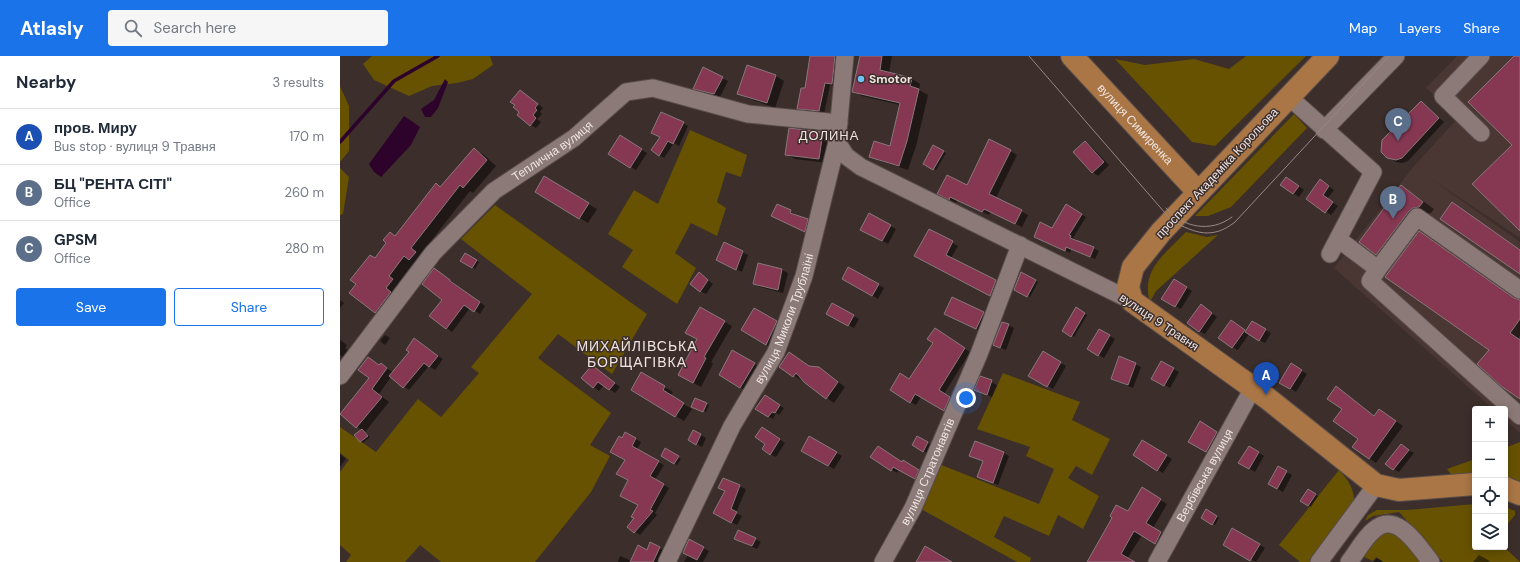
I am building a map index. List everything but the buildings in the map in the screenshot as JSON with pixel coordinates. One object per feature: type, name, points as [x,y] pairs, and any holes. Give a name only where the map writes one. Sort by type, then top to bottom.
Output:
[{"type":"main road","name":"вулиця Симиренка","points":[[1072,56],[1198,192]]},
{"type":"main road","name":"проспект Академіка Корольова","points":[[1132,301],[1128,287],[1133,267],[1161,232],[1328,56]]},
{"type":"main road","name":"вулиця 9 Травня","points":[[1132,301],[1254,388],[1335,450],[1376,485],[1399,490],[1472,484]]},
{"type":"main road","points":[[1508,489],[1520,494]]},
{"type":"street","name":"вулиця Миколи Трублаїні","points":[[667,562],[732,426],[776,352],[804,276],[837,142],[845,56]]},
{"type":"street","points":[[1324,130],[1396,56]]},
{"type":"street","points":[[1481,56],[1443,96],[1481,133]]},
{"type":"street","name":"Теплична вулиця","points":[[340,376],[434,253],[494,191],[574,138],[626,92],[653,88],[748,114],[839,123]]},
{"type":"street","points":[[1289,97],[1324,130],[1373,172],[1330,254]]},
{"type":"street","name":"вулиця 9 Травня","points":[[837,142],[846,156],[861,167],[1132,301]]},
{"type":"street","points":[[1520,290],[1417,217],[1370,281],[1520,416]]},
{"type":"street","points":[[1338,239],[1378,269]]},
{"type":"street","name":"вулиця Стратонавтів","points":[[883,562],[914,508],[979,354],[1020,245]]},
{"type":"street","name":"Вербівська вулиця","points":[[1157,562],[1254,388]]},
{"type":"street","points":[[1319,562],[1376,485]]},
{"type":"street","points":[[1349,562],[1373,530],[1381,525],[1393,524],[1402,528],[1431,562]]},
{"type":"shaded area","points":[[372,56],[490,56],[493,65],[473,79],[457,83],[432,86],[409,96],[374,80],[363,64]]},
{"type":"shaded area","points":[[1246,56],[1306,56],[1215,146],[1192,142],[1115,59],[1145,65],[1194,59],[1229,69]]},
{"type":"shaded area","points":[[1457,56],[1520,56],[1520,238],[1430,178],[1520,242],[1520,433],[1508,423],[1508,406],[1490,406],[1334,268],[1414,166],[1458,118],[1426,88]]},
{"type":"shaded area","points":[[445,79],[448,82],[438,108],[431,117],[425,117],[421,109],[434,100]]},
{"type":"shaded area","points":[[340,86],[349,106],[349,151],[340,162]]},
{"type":"shaded area","points":[[1294,114],[1307,128],[1231,207],[1208,216],[1195,216]]},
{"type":"shaded area","points":[[404,116],[420,127],[411,145],[381,177],[374,172],[369,164]]},
{"type":"shaded area","points":[[690,130],[747,155],[741,177],[726,172],[717,202],[726,208],[717,236],[691,223],[675,253],[696,268],[677,304],[622,267],[633,250],[608,234],[634,190],[658,204]]},
{"type":"shaded area","points":[[340,168],[349,177],[343,214],[340,215]]},
{"type":"shaded area","points":[[495,205],[647,314],[612,374],[558,334],[538,358],[611,413],[590,445],[610,456],[591,492],[535,562],[441,562],[420,545],[405,562],[346,562],[351,555],[340,545],[340,472],[349,460],[340,453],[340,427],[376,452],[418,399],[441,417],[479,373],[471,367],[532,294],[461,239]]},
{"type":"shaded area","points":[[1186,232],[1207,237],[1218,235],[1156,291],[1150,302],[1148,291],[1152,271],[1163,255]]},
{"type":"shaded area","points":[[1003,373],[1080,402],[1072,420],[1110,439],[1092,475],[1076,466],[1068,478],[1099,496],[1083,529],[1058,515],[1049,536],[1004,516],[994,537],[1031,558],[1030,562],[1017,562],[919,508],[939,464],[1039,504],[1054,469],[1026,456],[1030,447],[977,429]]},
{"type":"shaded area","points":[[1520,442],[1520,481],[1508,478],[1508,447]]},
{"type":"shaded area","points":[[1472,460],[1472,475],[1452,476],[1447,469]]},
{"type":"shaded area","points":[[1339,470],[1351,486],[1354,495],[1354,506],[1313,562],[1300,562],[1279,545]]},
{"type":"shaded area","points":[[1472,504],[1472,550],[1507,550],[1520,562],[1443,562],[1399,512],[1373,516],[1365,521],[1368,515],[1377,510],[1407,510]]},
{"type":"shaded area","points":[[1508,508],[1515,511],[1515,515],[1508,523]]},
{"type":"shaded area","points":[[1393,531],[1401,536],[1423,562],[1383,562],[1376,557],[1373,561],[1364,557],[1364,552],[1379,533]]},
{"type":"waterway","points":[[340,142],[394,81],[438,56]]},
{"type":"tram line","points":[[1029,56],[1172,221],[1188,229],[1204,233],[1219,231],[1227,228],[1235,222],[1389,56]]},
{"type":"tram line","points":[[1166,208],[1181,220],[1198,226],[1215,225],[1232,217]]},
{"type":"place","name":"Smotor","points":[[861,79]]},
{"type":"place","name":"GPSM","points":[[1398,141]]},
{"type":"place","name":"БЦ \"РЕНТА СІТІ\"","points":[[1393,219]]},
{"type":"place","name":"пров. Миру","points":[[1266,395]]},
{"type":"district","name":"ДОЛИНА","points":[[829,135]]},
{"type":"district","name":"МИХАЙЛІВСЬКА БОРЩАГІВКА","points":[[637,354]]}]
